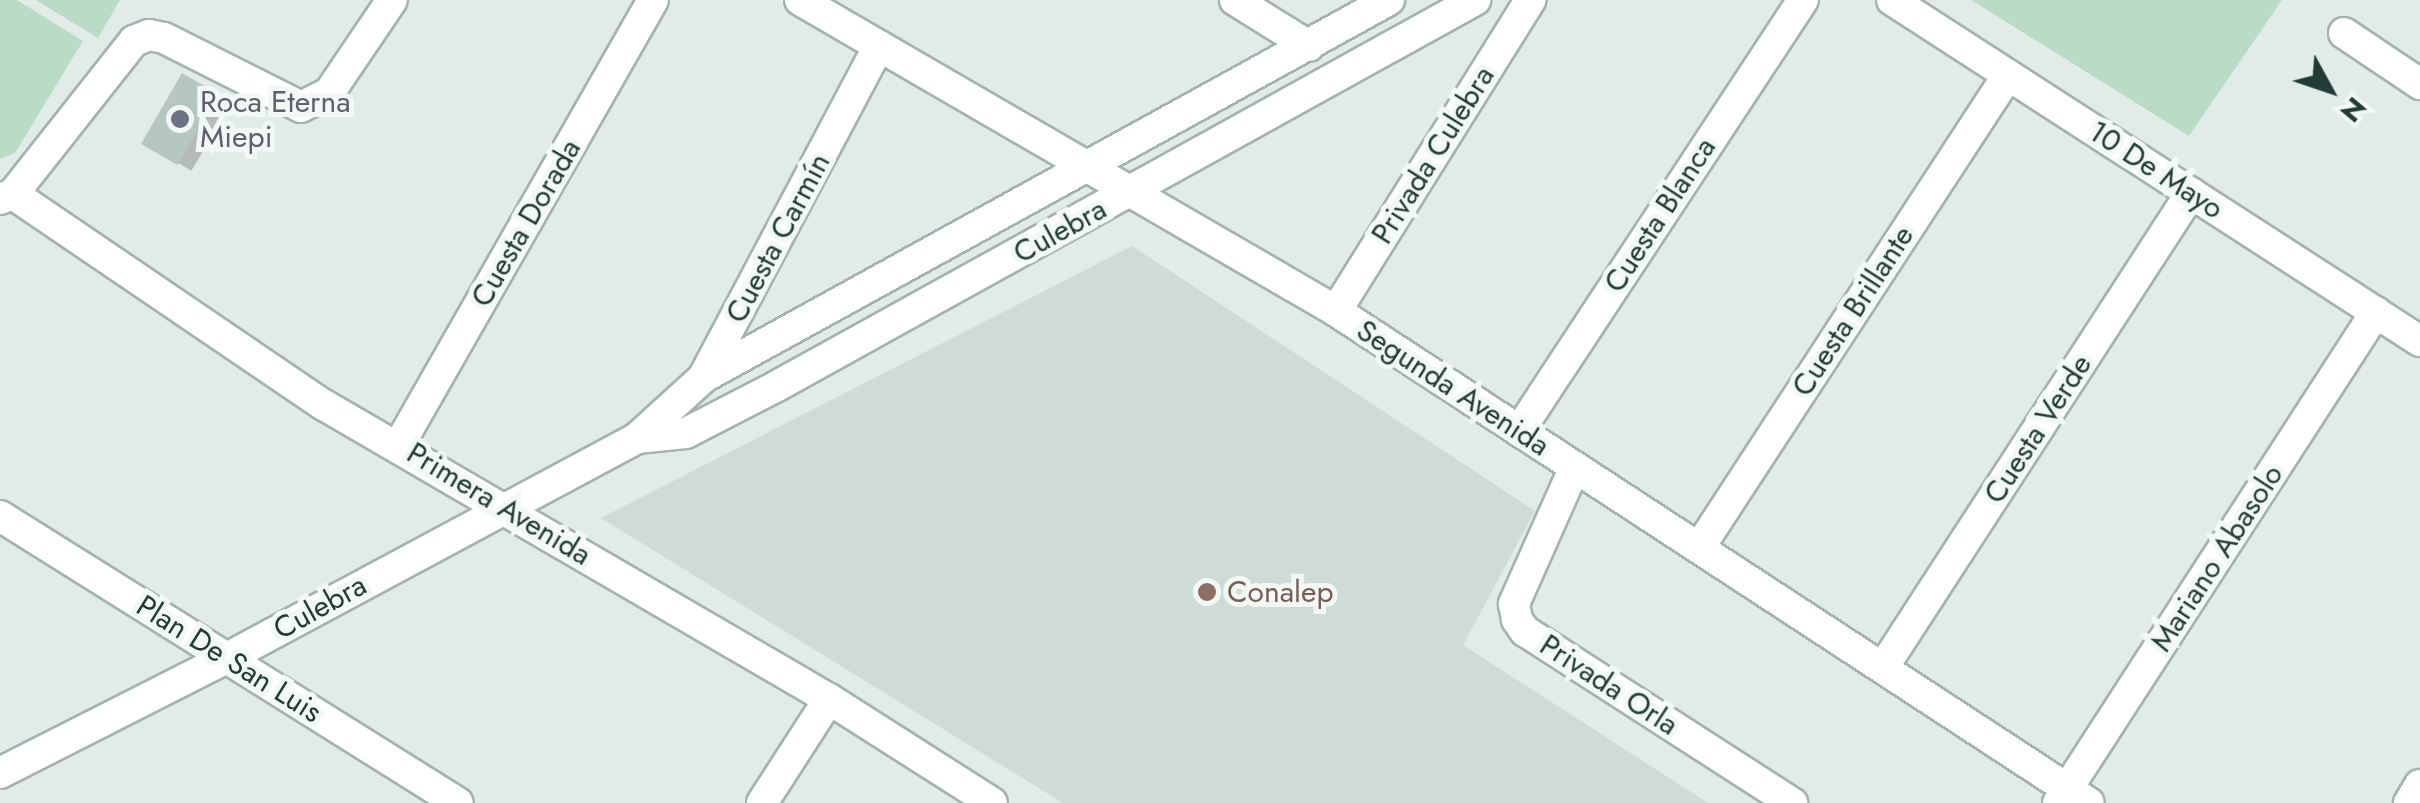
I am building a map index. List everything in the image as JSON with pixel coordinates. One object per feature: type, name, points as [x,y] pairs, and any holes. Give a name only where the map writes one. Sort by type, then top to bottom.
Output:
[{"type":"street","points":[[6,197],[134,42],[149,35],[164,38],[302,107],[328,93],[392,0]]},
{"type":"street","name":"Cuesta Dorada","points":[[399,445],[654,0]]},
{"type":"street","name":"Segunda Avenida","points":[[800,0],[1336,311],[1574,469],[1884,666],[2071,798]]},
{"type":"street","name":"Culebra","points":[[0,772],[227,658],[503,506],[637,438],[704,377],[1390,0]]},
{"type":"street","name":"Culebra","points":[[637,438],[686,433],[1132,192],[1475,0]]},
{"type":"street","name":"Privada Culebra","points":[[1336,311],[1530,0]]},
{"type":"street","name":"Cuesta Blanca","points":[[1519,432],[1803,0]]},
{"type":"street","name":"10 De Mayo","points":[[1892,0],[2420,342]]},
{"type":"street","points":[[1237,1],[1309,46]]},
{"type":"street","points":[[2344,33],[2420,84]]},
{"type":"street","name":"Cuesta Carmín","points":[[686,433],[704,377],[879,46]]},
{"type":"street","name":"Cuesta Brillante","points":[[1699,548],[2008,74]]},
{"type":"street","name":"Cuesta Verde","points":[[1884,666],[2191,193]]},
{"type":"street","name":"Primera Avenida","points":[[6,197],[324,405],[399,445],[829,699],[992,803]]},
{"type":"street","name":"Mariano Abasolo","points":[[2071,798],[2376,312]]},
{"type":"street","name":"Privada Orla","points":[[1574,469],[1514,604],[1517,620],[1525,632],[1792,803]]},
{"type":"street","name":"Plan De San Luis","points":[[0,516],[458,803]]},
{"type":"street","points":[[762,803],[829,699]]},
{"type":"street","points":[[2409,803],[2420,784]]},
{"type":"shaded area","points":[[1132,246],[1535,511],[1463,645],[1708,803],[1063,803],[601,518]]},
{"type":"green space","points":[[0,0],[17,0],[83,41],[15,153],[0,159]]},
{"type":"green space","points":[[36,0],[120,0],[98,38]]},
{"type":"green space","points":[[1971,0],[2282,0],[2189,136]]},
{"type":"building","name":"Roca Eterna Miepi","points":[[182,73],[218,94],[177,165],[141,144]]},
{"type":"place","name":"Roca Eterna Miepi","points":[[180,119]]},
{"type":"place","name":"Conalep","points":[[1207,592]]}]
